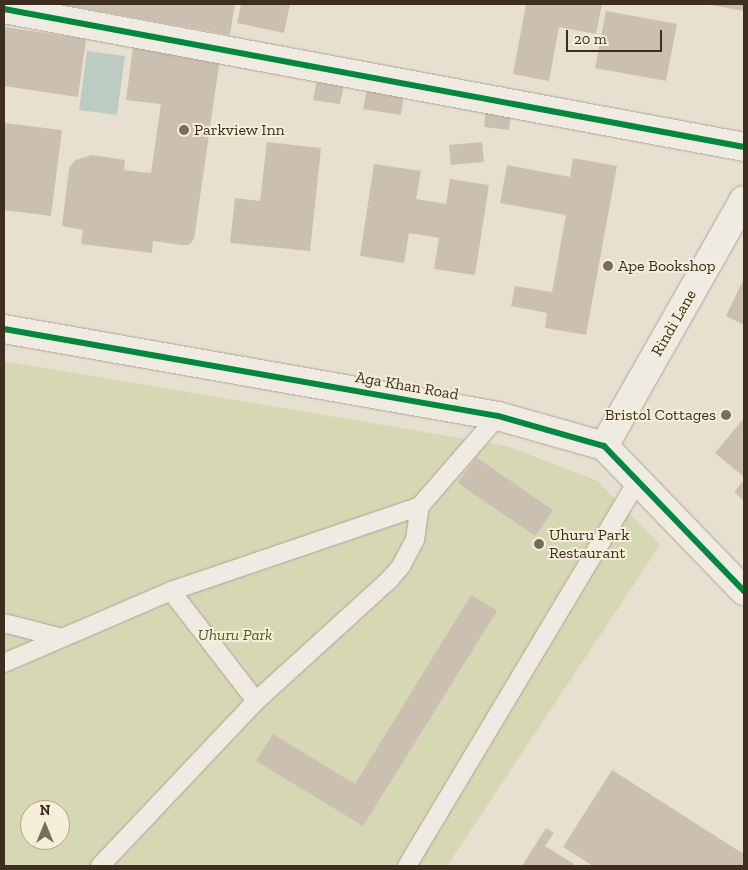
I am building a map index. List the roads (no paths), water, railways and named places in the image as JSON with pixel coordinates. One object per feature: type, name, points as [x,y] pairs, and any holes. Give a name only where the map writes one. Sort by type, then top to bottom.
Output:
[{"type":"street","points":[[4,9],[744,147]]},
{"type":"street","name":"Rindi Lane","points":[[604,446],[744,200]]},
{"type":"street","name":"Aga Khan Road","points":[[4,329],[498,416],[604,446]]},
{"type":"street","points":[[604,446],[744,591]]},
{"type":"lane","points":[[4,663],[58,637],[172,592],[420,506],[498,416]]},
{"type":"lane","points":[[407,866],[637,481]]},
{"type":"lane","points":[[100,866],[256,701],[401,566],[415,540],[420,506]]},
{"type":"lane","points":[[172,592],[256,701]]},
{"type":"lane","points":[[4,623],[58,637]]},
{"type":"place","name":"Parkview Inn","points":[[184,130]]},
{"type":"place","name":"Ape Bookshop","points":[[608,266]]},
{"type":"place","name":"Bristol Cottages","points":[[726,415]]},
{"type":"place","name":"Uhuru Park Restaurant","points":[[539,544]]},
{"type":"park label","name":"Uhuru Park","points":[[235,635]]}]
